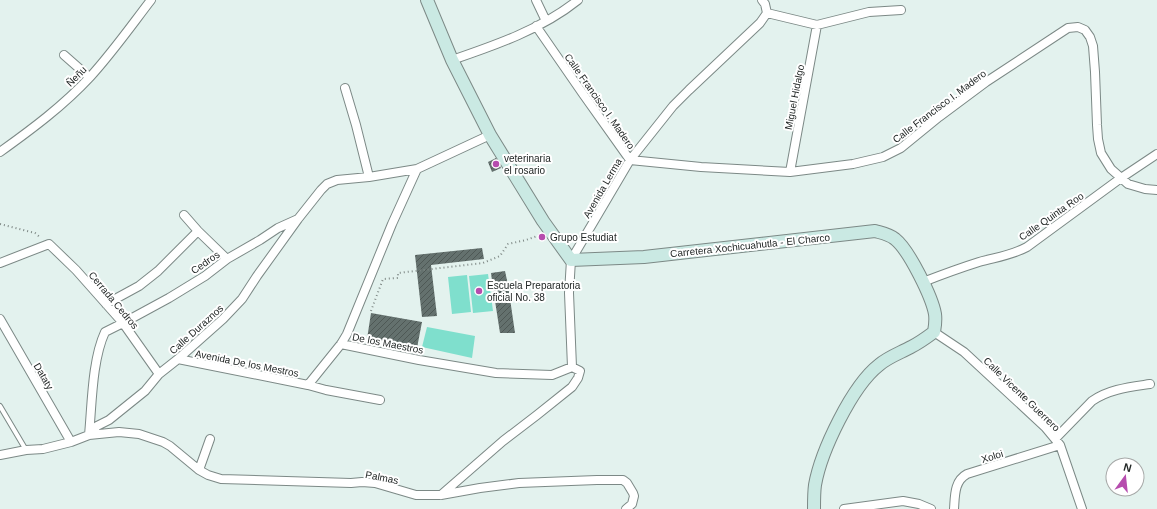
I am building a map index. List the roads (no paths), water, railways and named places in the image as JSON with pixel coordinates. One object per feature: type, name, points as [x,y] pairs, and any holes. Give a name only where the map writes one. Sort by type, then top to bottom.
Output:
[{"type":"main road","points":[[427,0],[452,60],[490,134],[550,231],[571,260]]},
{"type":"main road","name":"Carretera Xochicuahutla - El Charco","points":[[571,260],[644,257],[875,231],[894,238],[909,257],[923,282],[935,313],[936,321],[934,332]]},
{"type":"main road","points":[[814,509],[815,485],[823,454],[832,434],[863,382],[879,364],[912,347],[934,332]]},
{"type":"street","name":"Ñeñu","points":[[0,152],[54,112],[90,77],[121,40],[151,0]]},
{"type":"street","points":[[536,0],[546,21]]},
{"type":"street","points":[[452,60],[488,48],[536,26],[578,0]]},
{"type":"street","points":[[762,0],[767,8],[766,13],[817,25],[869,12],[901,10]]},
{"type":"street","name":"Avenida Lerma","points":[[441,496],[503,441],[572,387],[578,378],[580,371],[572,367],[569,293],[571,260],[630,160],[689,90],[760,23],[766,13]]},
{"type":"street","name":"Miguel Hidalgo","points":[[790,172],[817,25]]},
{"type":"street","name":"Calle Francisco I. Madero","points":[[536,26],[630,160],[790,172],[853,164],[883,157],[893,153],[986,82],[1068,28],[1078,27],[1085,30],[1093,46],[1097,132],[1101,153],[1111,169],[1128,184],[1145,189],[1157,190]]},
{"type":"street","points":[[64,56],[90,77]]},
{"type":"street","points":[[345,88],[369,177]]},
{"type":"street","name":"Cedros","points":[[88,435],[95,370],[101,340],[105,332],[153,307],[205,276],[227,259],[278,228],[298,219],[321,190],[328,184],[337,180],[369,177],[417,169],[490,134]]},
{"type":"street","name":"Calle Quinta Roo","points":[[923,282],[981,262],[1017,252],[1052,229],[1121,178],[1157,154]]},
{"type":"street","name":"De los Maestros","points":[[417,169],[380,253],[347,334],[341,344],[419,360],[496,372],[552,374],[572,367]]},
{"type":"street","points":[[184,215],[227,259]]},
{"type":"street","name":"Calle Duraznos","points":[[88,435],[97,426],[109,420],[145,391],[159,374],[223,320],[242,298],[298,219]]},
{"type":"street","points":[[106,304],[139,286],[158,271],[198,231]]},
{"type":"street","name":"Cerrada Cedros","points":[[0,263],[49,244],[76,270],[123,323],[159,374]]},
{"type":"street","name":"Dataty","points":[[0,319],[71,442]]},
{"type":"street","name":"Calle Vicente Guerrero","points":[[934,332],[964,352],[1046,427],[1058,442],[1082,509]]},
{"type":"street","name":"Avenida De los Mestros","points":[[178,359],[308,385],[341,344]]},
{"type":"street","points":[[1058,442],[1092,401],[1099,396],[1114,391],[1150,384]]},
{"type":"street","points":[[308,385],[326,390],[380,400]]},
{"type":"street","name":"Palmas","points":[[88,435],[119,432],[139,434],[156,439],[170,446],[199,470],[208,475],[221,479],[375,483],[416,495],[441,496],[480,488],[519,483],[623,480],[627,483],[634,496],[632,504],[626,509]]},
{"type":"street","points":[[0,455],[26,450],[43,449],[71,442],[88,435]]},
{"type":"street","points":[[199,470],[210,439]]},
{"type":"street","name":"Xoloi","points":[[954,509],[955,490],[958,482],[963,476],[1058,442]]},
{"type":"street","points":[[844,509],[903,501],[919,504],[931,509]]},
{"type":"lane","points":[[0,406],[26,450]]},
{"type":"place","name":"veterinaria el rosario","points":[[496,164]]},
{"type":"place","name":"Grupo Estudiat","points":[[542,237]]},
{"type":"place","name":"Escuela Preparatoria oficial No. 38","points":[[479,291]]}]
